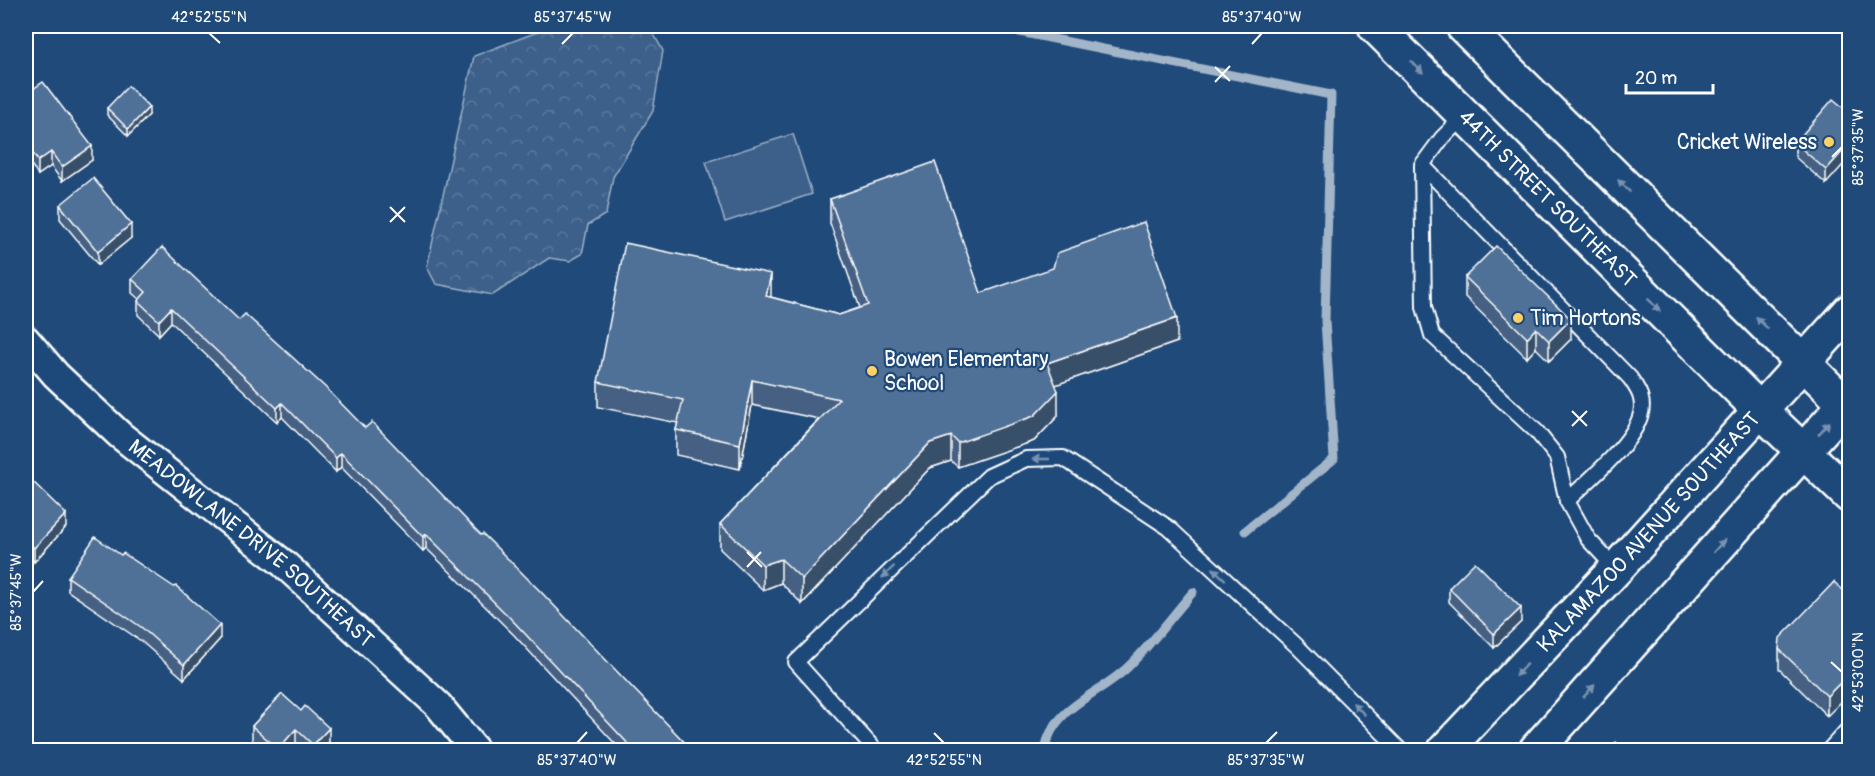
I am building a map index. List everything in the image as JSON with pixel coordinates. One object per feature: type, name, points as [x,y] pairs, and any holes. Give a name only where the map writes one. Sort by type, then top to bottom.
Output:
[{"type":"main road","name":"44TH STREET SOUTHEAST","points":[[1375,26],[1760,410],[1850,496]]},
{"type":"main road","points":[[1463,26],[1803,365],[1848,404],[1536,750]]},
{"type":"main road","name":"KALAMAZOO AVENUE SOUTHEAST","points":[[1445,750],[1616,569],[1850,311]]},
{"type":"street","name":"MEADOWLANE DRIVE SOUTHEAST","points":[[26,340],[56,375],[120,435],[284,564],[438,705],[475,750]]},
{"type":"lane","points":[[1465,115],[1442,138],[1422,165],[1424,307],[1432,335],[1537,432],[1557,458],[1567,501],[1588,539],[1616,569]]},
{"type":"lane","points":[[1422,165],[1630,378],[1642,399],[1641,416],[1630,438],[1567,501]]},
{"type":"lane","points":[[875,750],[795,662],[989,476],[1026,459],[1063,458],[1169,528],[1304,653],[1400,750]]},
{"type":"lane","points":[[1829,750],[1850,727]]},
{"type":"green space","points":[[553,26],[618,26],[653,33],[663,51],[653,111],[613,177],[606,214],[588,225],[582,254],[570,261],[549,258],[493,295],[436,284],[427,267],[474,56]]},
{"type":"green space","points":[[793,134],[812,194],[725,222],[706,162]]},
{"type":"building","points":[[43,82],[92,146],[62,167],[51,152],[38,161],[26,143],[26,94]]},
{"type":"building","points":[[128,86],[149,107],[128,129],[107,108]]},
{"type":"building","name":"Cricket Wireless","points":[[1833,99],[1850,113],[1850,143],[1826,170],[1795,143]]},
{"type":"building","name":"Bowen Elementary School","points":[[935,162],[981,293],[1053,268],[1057,253],[1144,222],[1177,318],[1047,363],[1058,391],[1034,416],[958,443],[951,436],[930,443],[802,579],[781,559],[763,565],[720,524],[839,399],[752,380],[740,444],[676,430],[683,400],[598,382],[625,243],[771,274],[766,296],[839,315],[868,305],[830,199]]},
{"type":"building","points":[[93,178],[131,224],[98,252],[60,205]]},
{"type":"building","points":[[1496,246],[1571,319],[1549,341],[1536,328],[1527,338],[1465,277]]},
{"type":"building","points":[[162,247],[239,320],[245,314],[325,387],[365,428],[372,422],[481,535],[483,534],[542,593],[692,750],[634,750],[514,622],[426,534],[423,537],[341,453],[336,458],[282,403],[277,408],[171,308],[159,321],[138,301],[146,292],[132,279]]},
{"type":"building","points":[[26,475],[66,514],[34,548],[26,540]]},
{"type":"building","points":[[95,537],[121,555],[123,553],[174,587],[176,586],[220,625],[184,665],[141,627],[68,577]]},
{"type":"building","points":[[1475,562],[1521,608],[1494,634],[1449,588]]},
{"type":"building","points":[[1834,582],[1850,596],[1850,673],[1827,696],[1779,649],[1780,638]]},
{"type":"building","points":[[282,694],[301,711],[305,706],[329,728],[313,745],[296,729],[278,749],[252,726]]},
{"type":"building","points":[[1616,742],[1627,750],[1609,750]]},
{"type":"waterway","points":[[990,26],[1331,95],[1325,321],[1334,459],[1245,531]]},
{"type":"waterway","points":[[1045,750],[1057,722],[1068,711],[1130,665],[1193,592]]},
{"type":"place","name":"Cricket Wireless","points":[[1829,142]]},
{"type":"place","name":"Tim Hortons","points":[[1518,318]]},
{"type":"place","name":"Bowen Elementary School","points":[[872,371]]}]
